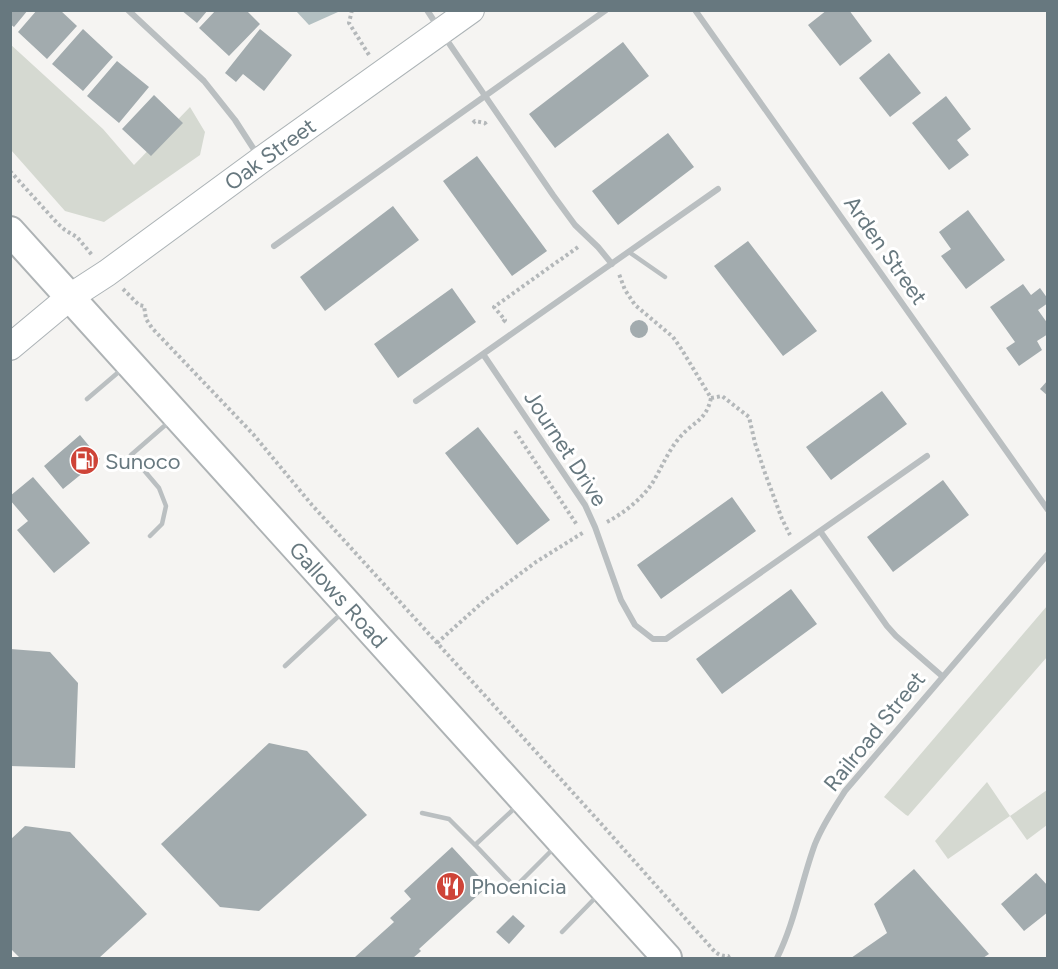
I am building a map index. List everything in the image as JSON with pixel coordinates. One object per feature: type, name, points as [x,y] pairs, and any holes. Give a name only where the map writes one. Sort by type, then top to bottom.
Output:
[{"type":"main road","name":"Gallows Road","points":[[10,231],[667,958]]},
{"type":"street","points":[[128,10],[204,81],[235,120],[261,160]]},
{"type":"street","points":[[427,10],[553,195],[575,225],[612,264]]},
{"type":"street","name":"Oak Street","points":[[10,347],[70,297],[107,273],[471,10]]},
{"type":"street","points":[[274,246],[606,10]]},
{"type":"street","name":"Arden Street","points":[[695,10],[1047,510]]},
{"type":"street","points":[[416,401],[718,189]]},
{"type":"street","name":"Journet Drive","points":[[483,354],[585,505],[621,600],[635,625],[653,639],[666,639],[927,456]]},
{"type":"street","points":[[820,531],[886,626],[942,676]]},
{"type":"street","name":"Railroad Street","points":[[777,958],[787,939],[825,821],[844,790],[1047,554]]},
{"type":"lane","points":[[629,252],[665,277]]},
{"type":"lane","points":[[87,399],[129,363]]},
{"type":"lane","points":[[150,536],[162,524],[166,506],[159,488],[131,455],[177,416]]},
{"type":"lane","points":[[285,666],[350,606]]},
{"type":"lane","points":[[475,845],[524,800]]},
{"type":"lane","points":[[422,813],[448,819],[515,887],[561,841]]},
{"type":"lane","points":[[562,932],[604,889]]},
{"type":"path","points":[[352,10],[349,23],[381,74]]},
{"type":"path","points":[[467,127],[475,121],[485,123],[492,132]]},
{"type":"path","points":[[10,171],[58,224],[77,237],[107,273],[139,305],[144,306],[146,319],[153,328],[253,434],[312,505],[716,953],[729,958]]},
{"type":"path","points":[[496,327],[505,321],[494,307],[579,248],[572,240]]},
{"type":"path","points":[[437,643],[484,600],[536,562],[582,533],[609,521],[628,509],[652,484],[680,437],[708,410],[711,398],[682,350],[673,337],[635,305],[612,264]]},
{"type":"path","points":[[711,398],[722,396],[749,417],[755,443],[782,519],[797,547]]},
{"type":"path","points":[[513,427],[582,533]]},
{"type":"shaded area","points":[[296,11],[337,11],[309,25]]},
{"type":"shaded area","points":[[10,44],[103,129],[134,165],[190,107],[205,132],[200,155],[104,222],[65,211],[11,150]]},
{"type":"shaded area","points":[[1047,606],[1047,657],[908,816],[906,815],[884,797]]},
{"type":"shaded area","points":[[987,782],[1010,816],[948,859],[935,841]]},
{"type":"shaded area","points":[[1047,790],[1047,825],[1027,840],[1010,816]]},
{"type":"building","points":[[10,10],[28,10],[14,27],[10,24]]},
{"type":"building","points":[[37,10],[60,10],[77,26],[47,59],[18,32]]},
{"type":"building","points":[[181,10],[208,10],[197,23]]},
{"type":"building","points":[[216,10],[246,10],[260,24],[229,56],[199,28]]},
{"type":"building","points":[[827,10],[849,10],[872,41],[840,66],[808,25]]},
{"type":"building","points":[[83,29],[113,57],[83,91],[52,64]]},
{"type":"building","points":[[260,29],[292,55],[264,91],[243,74],[236,82],[225,73]]},
{"type":"building","points":[[623,42],[649,76],[555,148],[529,114]]},
{"type":"building","points":[[889,53],[921,93],[890,117],[859,78]]},
{"type":"building","points":[[117,61],[149,87],[119,123],[87,96]]},
{"type":"building","points":[[154,95],[183,123],[151,156],[122,129]]},
{"type":"building","points":[[946,96],[971,129],[957,140],[969,155],[949,170],[912,123]]},
{"type":"building","points":[[668,133],[694,167],[618,225],[592,191]]},
{"type":"building","points":[[477,156],[547,251],[512,276],[443,181]]},
{"type":"building","points":[[393,206],[419,240],[325,311],[300,277]]},
{"type":"building","points":[[968,210],[1005,260],[966,289],[941,256],[951,249],[939,232]]},
{"type":"building","points":[[748,241],[817,331],[783,356],[714,266]]},
{"type":"building","points":[[1023,284],[1031,295],[1040,288],[1048,299],[1048,303],[1038,310],[1048,324],[1048,334],[1037,341],[1042,350],[1019,366],[1006,348],[1015,342],[990,307]]},
{"type":"building","points":[[452,288],[476,322],[398,378],[374,344]]},
{"type":"building","points":[[639,320],[645,323],[648,329],[645,335],[639,338],[633,335],[630,329],[633,323]]},
{"type":"building","points":[[1048,380],[1048,396],[1040,389]]},
{"type":"building","points":[[882,391],[907,424],[831,480],[806,447]]},
{"type":"building","points":[[478,427],[550,520],[517,545],[445,453]]},
{"type":"building","points":[[80,435],[100,459],[63,489],[44,466]]},
{"type":"building","points":[[33,477],[90,543],[54,573],[17,530],[28,521],[10,500],[10,496]]},
{"type":"building","points":[[943,480],[969,515],[893,572],[867,537]]},
{"type":"building","points":[[732,497],[756,531],[661,599],[637,565]]},
{"type":"building","points":[[791,589],[817,624],[722,694],[696,659]]},
{"type":"building","points":[[10,649],[50,652],[78,683],[75,768],[10,766]]},
{"type":"building","points":[[269,743],[307,751],[367,815],[259,911],[220,907],[161,844]]},
{"type":"building","points":[[25,826],[70,832],[147,914],[99,958],[20,958],[10,948],[10,840]]},
{"type":"building","points":[[452,847],[488,886],[419,949],[421,951],[413,958],[356,958],[394,922],[390,918],[411,899],[404,891]]},
{"type":"building","points":[[914,869],[989,954],[983,958],[851,958],[887,933],[874,904]]},
{"type":"building","points":[[1036,873],[1048,886],[1048,912],[1024,931],[1001,904]]},
{"type":"building","points":[[513,915],[525,926],[509,944],[496,932]]},
{"type":"place","name":"Sunoco","points":[[84,461]]},
{"type":"place","name":"Phoenicia","points":[[450,886]]}]
